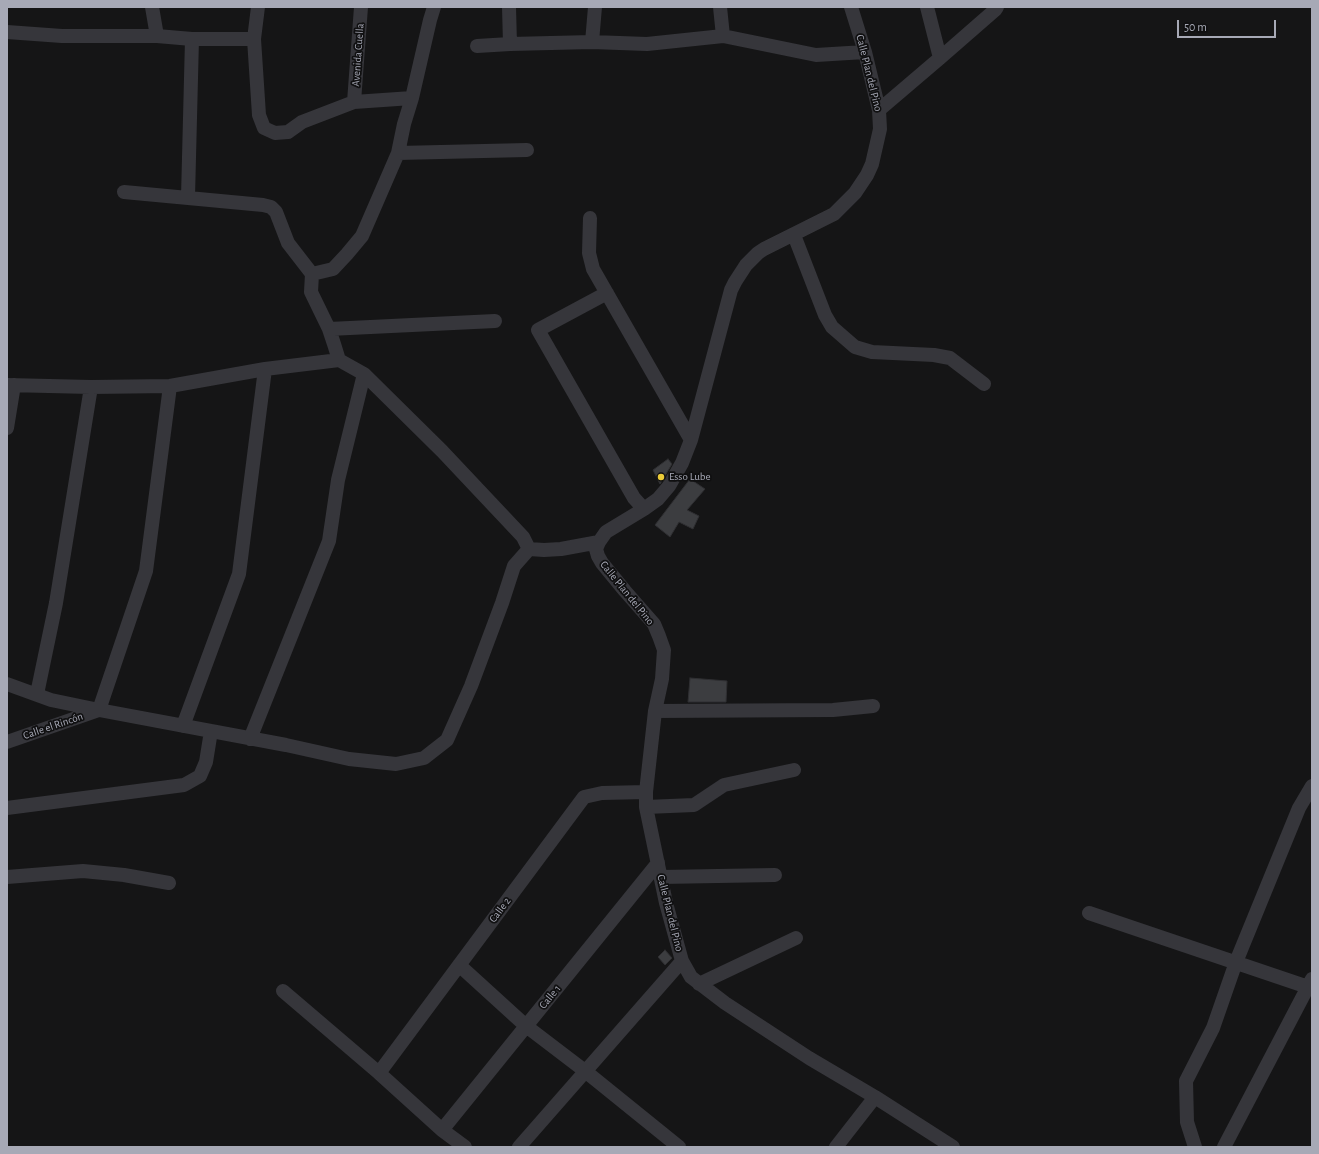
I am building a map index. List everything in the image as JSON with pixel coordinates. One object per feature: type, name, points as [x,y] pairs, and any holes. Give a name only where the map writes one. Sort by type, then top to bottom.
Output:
[{"type":"street","points":[[152,7],[157,36]]},
{"type":"street","points":[[258,7],[254,39],[259,115],[264,128],[275,133],[288,132],[302,122],[354,102],[412,98]]},
{"type":"street","name":"Avenida Cuella","points":[[354,102],[361,7]]},
{"type":"street","points":[[312,274],[333,269],[362,236],[398,153],[434,7]]},
{"type":"street","points":[[509,7],[510,44]]},
{"type":"street","points":[[592,42],[595,7]]},
{"type":"street","points":[[720,7],[723,36]]},
{"type":"street","name":"Calle Plan del Pino","points":[[851,7],[865,52],[879,110],[880,129],[872,164],[863,183],[834,214],[764,249],[746,265],[735,282],[727,303],[691,440],[682,463],[672,482],[658,499],[644,510],[606,532],[596,549],[598,556],[625,592],[654,624],[664,650],[664,666],[655,711],[646,792],[646,807],[661,877],[682,961],[691,977],[724,1003],[953,1147]]},
{"type":"street","points":[[927,7],[940,58]]},
{"type":"street","points":[[879,110],[995,10],[996,7]]},
{"type":"street","points":[[7,32],[62,36],[157,36],[192,39],[254,39]]},
{"type":"street","points":[[477,46],[592,42],[647,44],[723,36],[816,55],[865,52]]},
{"type":"street","points":[[188,197],[192,39]]},
{"type":"street","points":[[398,153],[527,150]]},
{"type":"street","points":[[124,192],[188,197],[271,207],[276,212],[288,243],[312,274],[311,292],[334,344],[339,360]]},
{"type":"street","points":[[590,218],[589,253],[593,269],[691,440]]},
{"type":"street","points":[[794,235],[825,316],[832,327],[855,347],[872,352],[934,355],[950,358],[984,384]]},
{"type":"street","points":[[607,293],[538,330],[634,498],[644,510]]},
{"type":"street","points":[[328,330],[495,321]]},
{"type":"street","points":[[7,428],[11,385],[91,388],[170,386],[265,369],[339,360],[364,374],[442,451],[523,537],[529,549]]},
{"type":"street","points":[[184,726],[238,574],[265,369]]},
{"type":"street","points":[[250,739],[329,541],[338,480],[364,374]]},
{"type":"street","points":[[98,710],[146,572],[170,386]]},
{"type":"street","points":[[37,694],[56,603],[91,388]]},
{"type":"street","points":[[529,549],[561,549],[599,542]]},
{"type":"street","points":[[7,684],[51,700],[286,745],[349,759],[396,764],[424,758],[447,740],[471,686],[514,566],[529,549]]},
{"type":"street","points":[[655,711],[833,710],[873,706]]},
{"type":"street","name":"Calle el Rincón","points":[[7,742],[98,710]]},
{"type":"street","points":[[7,808],[184,785],[200,776],[206,762],[211,731]]},
{"type":"street","points":[[646,807],[694,805],[724,786],[794,770]]},
{"type":"street","points":[[1195,1147],[1187,1122],[1186,1081],[1213,1028],[1236,962],[1299,808],[1312,786]]},
{"type":"street","name":"Calle 2","points":[[379,1072],[584,798],[602,794],[646,792]]},
{"type":"street","name":"Calle 1","points":[[442,1130],[658,863]]},
{"type":"street","points":[[7,877],[83,871],[124,874],[169,883]]},
{"type":"street","points":[[661,877],[775,875]]},
{"type":"street","points":[[1089,913],[1236,962],[1310,982],[1224,1147]]},
{"type":"street","points":[[699,984],[796,938]]},
{"type":"street","points":[[519,1147],[682,961]]},
{"type":"street","points":[[459,965],[526,1026],[585,1071],[679,1147]]},
{"type":"street","points":[[283,992],[379,1072],[442,1130],[465,1147]]},
{"type":"street","points":[[836,1147],[875,1097]]},
{"type":"building","name":"Esso Lube","points":[[668,459],[672,464],[660,484],[653,470]]},
{"type":"building","points":[[690,479],[705,489],[687,510],[699,516],[693,529],[679,522],[670,537],[655,525]]},
{"type":"building","points":[[690,678],[727,681],[726,702],[688,702]]},
{"type":"building","points":[[665,950],[672,958],[665,965],[658,957]]},
{"type":"place","name":"Esso Lube","points":[[661,477]]}]
